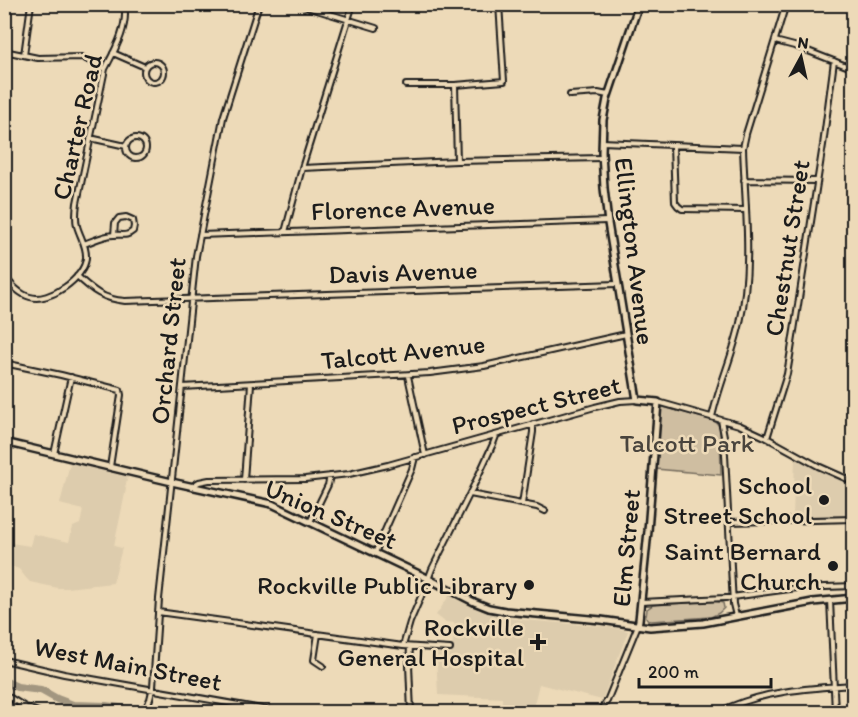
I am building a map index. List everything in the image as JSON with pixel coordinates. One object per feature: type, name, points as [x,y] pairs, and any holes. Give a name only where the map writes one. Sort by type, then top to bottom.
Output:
[{"type":"main road","name":"Ellington Avenue","points":[[637,400],[607,221],[602,142],[608,95],[639,4]]},
{"type":"main road","name":"Prospect Street","points":[[637,400],[658,402]]},
{"type":"main road","name":"Elm Street","points":[[638,626],[650,512],[658,402]]},
{"type":"main road","name":"Union Street","points":[[4,442],[272,504],[474,602],[496,610],[638,626]]},
{"type":"main road","points":[[638,626],[688,625],[830,600],[854,598]]},
{"type":"street","points":[[24,55],[31,4]]},
{"type":"street","name":"Charter Road","points":[[77,276],[86,260],[84,244],[77,225],[77,203],[105,69],[113,54],[126,17],[124,4]]},
{"type":"street","name":"Orchard Street","points":[[144,712],[152,689],[158,612],[200,235],[223,118],[259,4]]},
{"type":"street","points":[[297,4],[376,28]]},
{"type":"street","points":[[285,232],[302,168],[353,4]]},
{"type":"street","points":[[406,85],[504,81],[499,4]]},
{"type":"street","points":[[712,417],[740,324],[748,268],[743,148],[786,4]]},
{"type":"street","points":[[775,41],[798,47],[854,69]]},
{"type":"street","points":[[4,51],[52,58],[82,57],[105,69]]},
{"type":"street","points":[[113,54],[145,67]]},
{"type":"street","name":"Chestnut Street","points":[[767,438],[792,350],[834,60]]},
{"type":"street","points":[[150,62],[160,64],[164,69],[163,76],[159,81],[149,81],[144,76],[145,67],[150,62]]},
{"type":"street","points":[[455,84],[457,161]]},
{"type":"street","points":[[570,95],[592,93],[608,95]]},
{"type":"street","points":[[90,138],[126,146]]},
{"type":"street","points":[[140,139],[145,143],[146,150],[141,157],[135,158],[129,155],[126,146],[130,140],[140,139]]},
{"type":"street","points":[[602,142],[743,148]]},
{"type":"street","points":[[673,146],[675,202],[678,206],[746,210]]},
{"type":"street","points":[[302,168],[457,161],[602,158]]},
{"type":"street","points":[[744,180],[817,181]]},
{"type":"street","points":[[84,244],[114,235],[128,235],[133,231],[133,220],[119,218],[114,235]]},
{"type":"street","name":"Florence Avenue","points":[[200,235],[607,221]]},
{"type":"street","points":[[4,276],[31,298],[55,294],[77,276]]},
{"type":"street","name":"Davis Avenue","points":[[77,276],[96,293],[125,301],[617,284]]},
{"type":"street","name":"Talcott Avenue","points":[[182,387],[408,376],[484,366],[626,334]]},
{"type":"street","points":[[4,363],[121,390],[110,467]]},
{"type":"street","points":[[408,376],[425,455]]},
{"type":"street","points":[[54,454],[71,377]]},
{"type":"street","points":[[244,480],[250,384]]},
{"type":"street","name":"Prospect Street","points":[[191,487],[201,481],[330,477],[415,458],[602,405],[637,400]]},
{"type":"street","name":"Prospect Street","points":[[658,402],[739,425],[854,482]]},
{"type":"street","points":[[721,419],[736,616]]},
{"type":"street","points":[[522,504],[533,424]]},
{"type":"street","points":[[403,646],[410,622],[432,569],[494,444],[496,435]]},
{"type":"street","points":[[375,553],[415,458]]},
{"type":"street","points":[[310,522],[330,477]]},
{"type":"street","points":[[208,490],[216,481]]},
{"type":"street","points":[[470,494],[537,507],[545,512]]},
{"type":"street","points":[[729,522],[854,519]]},
{"type":"street","points":[[641,602],[733,597],[793,588],[854,586]]},
{"type":"street","points":[[830,600],[835,712]]},
{"type":"street","points":[[158,612],[410,647],[450,649]]},
{"type":"street","points":[[598,712],[609,697],[638,626]]},
{"type":"street","points":[[318,634],[314,660],[323,666]]},
{"type":"street","points":[[410,647],[411,712]]},
{"type":"street","name":"West Main Street","points":[[4,660],[58,673],[279,712]]},
{"type":"street","points":[[719,712],[771,693],[854,685]]},
{"type":"street","points":[[4,694],[38,712]]},
{"type":"shaded area","name":"School Street School","points":[[795,458],[853,485],[853,516],[793,516]]},
{"type":"shaded area","points":[[70,463],[128,477],[114,546],[122,548],[113,583],[58,588],[30,582],[19,569],[5,564],[5,542],[30,546],[33,534],[69,542],[73,527],[80,524],[83,510],[60,504]]},
{"type":"shaded area","name":"Rockville General Hospital","points":[[449,596],[481,611],[502,617],[610,627],[628,631],[602,700],[539,684],[533,708],[502,707],[502,698],[438,695],[436,653],[451,654],[455,623],[445,622],[436,615]]},
{"type":"green space","name":"Talcott Park","points":[[663,407],[717,423],[720,428],[721,475],[656,469],[660,410]]},
{"type":"green space","points":[[715,601],[723,603],[724,608],[711,617],[651,621],[646,617],[647,609],[653,605]]},
{"type":"waterway","points":[[4,681],[17,687],[41,690],[73,705],[106,706],[139,711],[175,709],[195,712]]},
{"type":"place","name":"School Street School","points":[[824,500]]},
{"type":"place","name":"Saint Bernard Church","points":[[833,566]]},
{"type":"place","name":"Rockville Public Library","points":[[529,585]]},
{"type":"place","name":"Rockville General Hospital","points":[[538,642]]}]
